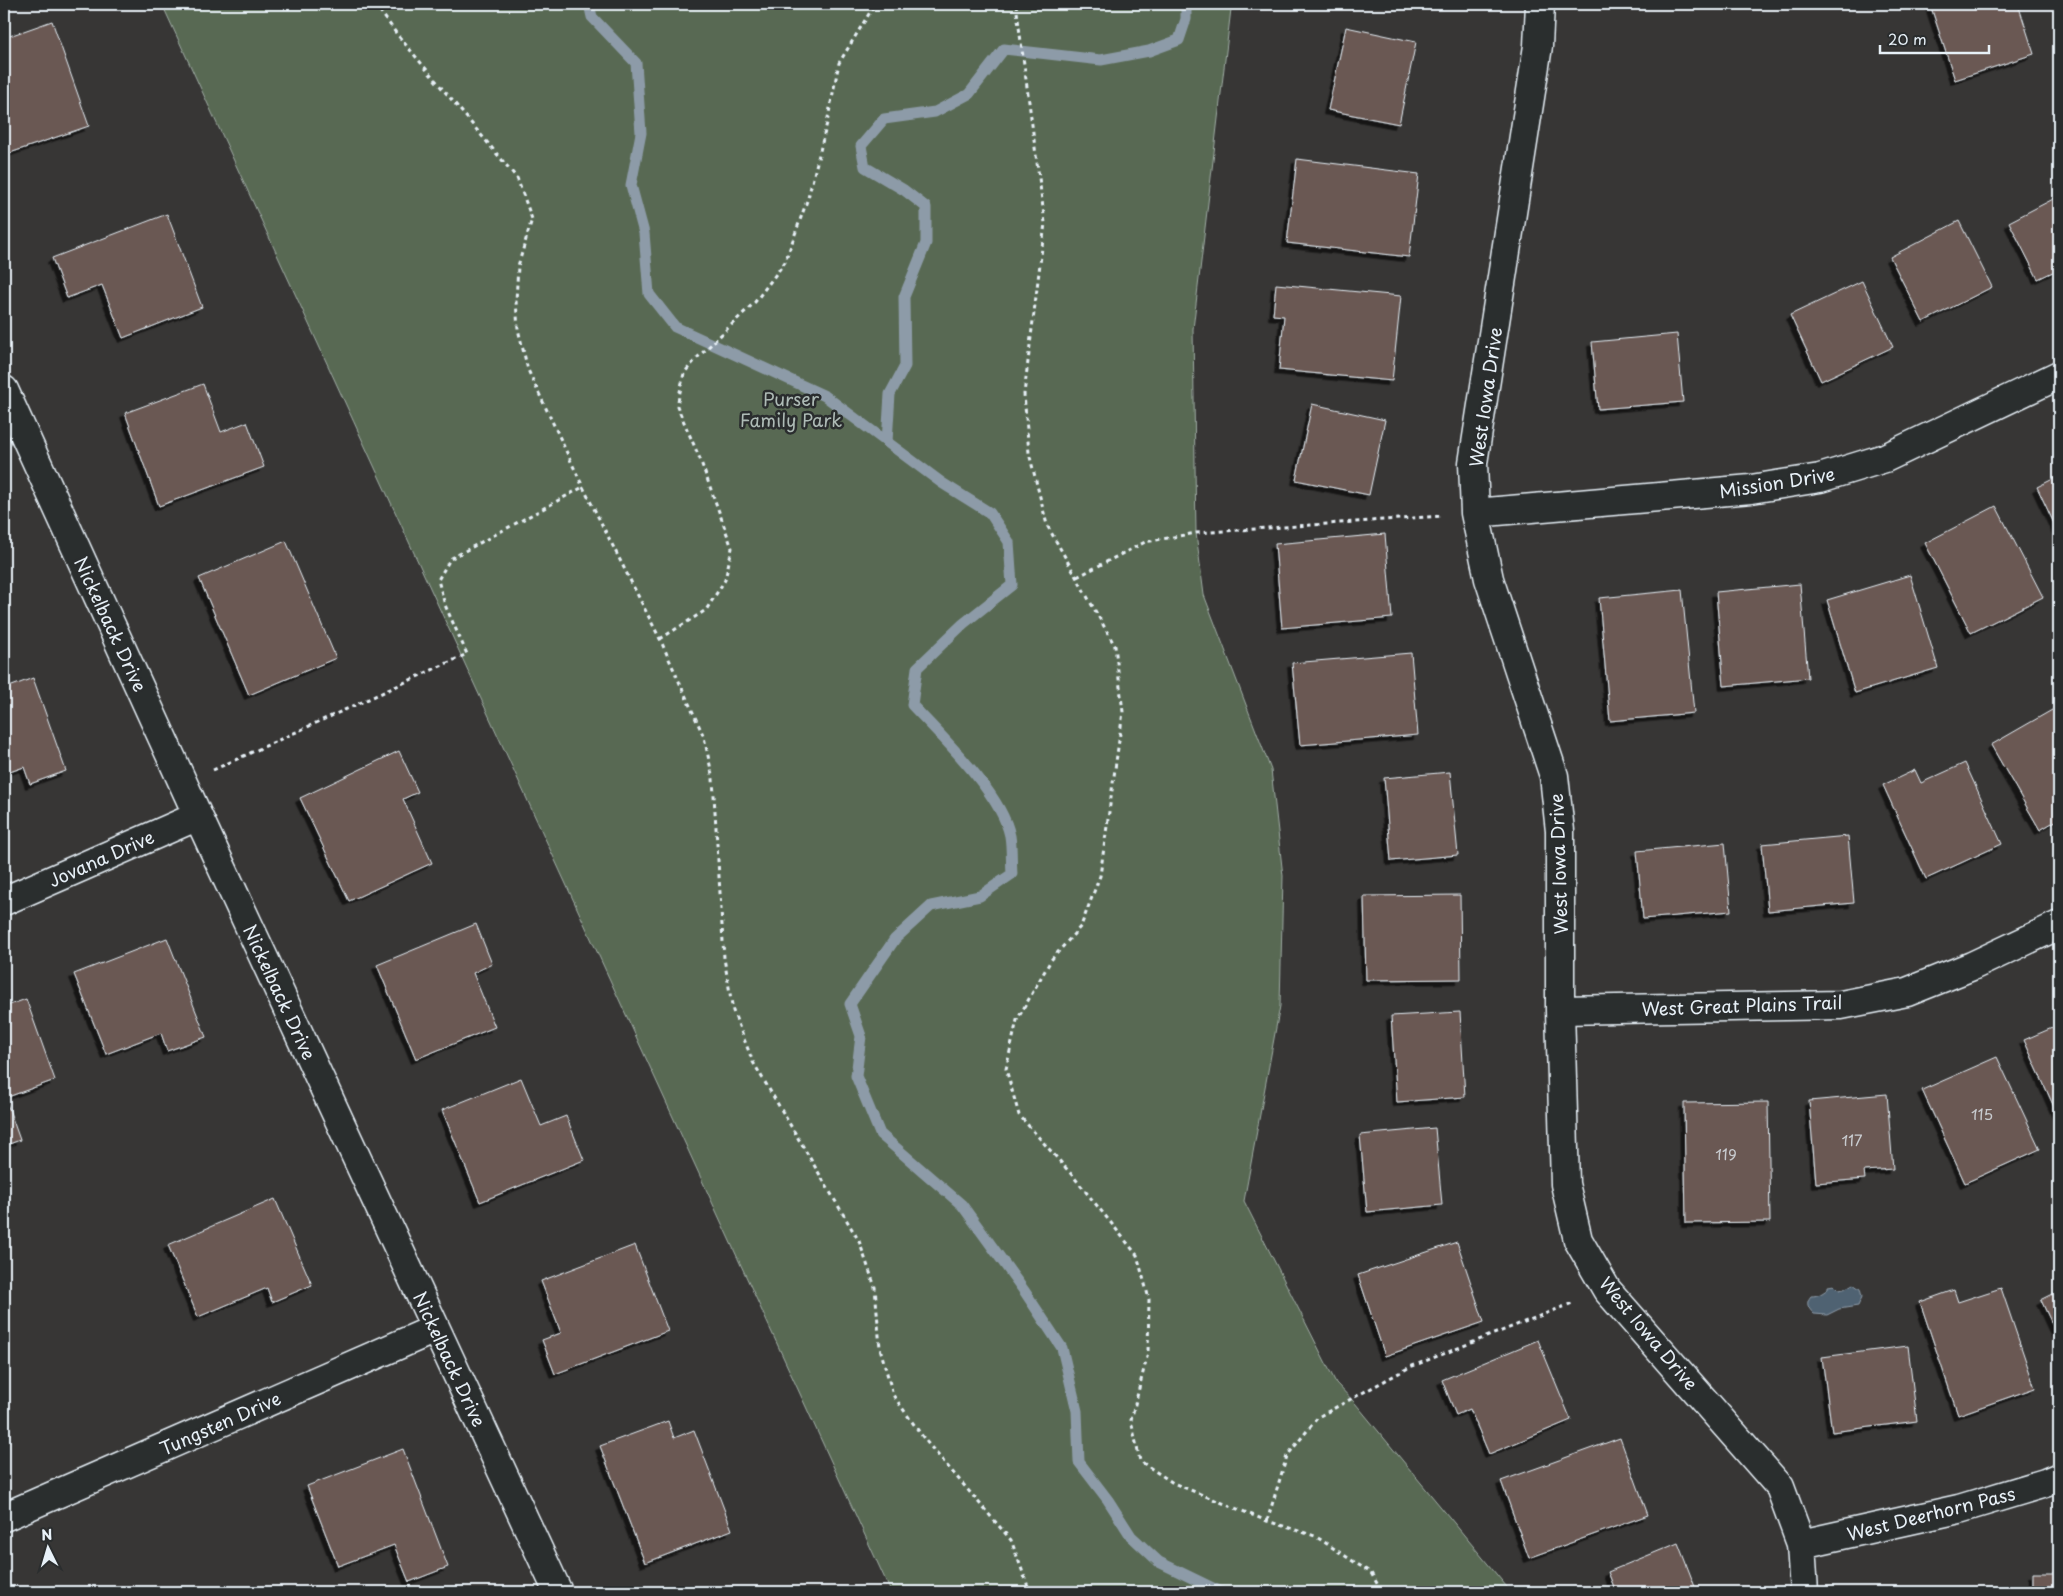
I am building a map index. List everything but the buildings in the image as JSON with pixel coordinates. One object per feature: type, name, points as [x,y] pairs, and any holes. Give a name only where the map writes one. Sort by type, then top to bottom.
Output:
[{"type":"street","name":"West Iowa Drive","points":[[1540,4],[1538,46],[1474,463],[1475,513],[1489,579],[1554,776],[1560,831],[1560,1010],[1565,1184],[1578,1240],[1608,1290],[1780,1487],[1801,1544],[1804,1592]]},
{"type":"street","name":"Mission Drive","points":[[1475,513],[1751,489],[1820,478],[1885,458],[2059,375]]},
{"type":"street","name":"Nickelback Drive","points":[[4,390],[198,816],[558,1592]]},
{"type":"street","name":"Jovana Drive","points":[[4,901],[198,816]]},
{"type":"street","name":"West Great Plains Trail","points":[[1560,1010],[1841,1005],[1907,992],[1972,966],[2059,925]]},
{"type":"street","name":"Tungsten Drive","points":[[4,1517],[435,1329]]},
{"type":"street","name":"West Deerhorn Pass","points":[[1801,1544],[1959,1509],[2045,1484],[2059,1477]]},
{"type":"path","points":[[375,4],[396,33],[516,178],[532,219],[518,266],[516,301],[518,329],[528,370],[583,488],[660,639],[704,737],[713,779],[724,958],[733,1010],[753,1062],[859,1241],[875,1286],[880,1348],[893,1395],[925,1440],[1011,1540],[1030,1592]]},
{"type":"path","points":[[660,639],[706,610],[725,580],[732,548],[700,459],[676,406],[684,373],[755,302],[785,262],[808,198],[827,123],[839,63],[874,4]]},
{"type":"path","points":[[1016,4],[1045,223],[1024,394],[1029,453],[1047,525],[1115,646],[1123,712],[1100,876],[1081,926],[1051,960],[1017,1020],[1006,1069],[1019,1115],[1073,1176],[1137,1255],[1149,1299],[1148,1353],[1131,1420],[1140,1461],[1173,1483],[1315,1536],[1371,1573],[1382,1592]]},
{"type":"path","points":[[184,784],[467,654],[445,605],[438,580],[450,559],[583,488]]},
{"type":"path","points":[[1077,577],[1145,542],[1196,533],[1475,513]]},
{"type":"path","points":[[1268,1520],[1288,1456],[1318,1417],[1410,1366],[1608,1290]]},
{"type":"green space","name":"Purser Family Park","points":[[162,4],[1231,4],[1193,329],[1196,533],[1204,595],[1271,770],[1283,876],[1280,1006],[1244,1201],[1336,1383],[1355,1403],[1511,1592],[891,1592]]},
{"type":"water","points":[[1853,1284],[1860,1289],[1862,1297],[1858,1306],[1839,1309],[1827,1315],[1814,1314],[1809,1308],[1808,1301],[1811,1296],[1822,1293],[1828,1289],[1828,1286],[1834,1285],[1839,1290]]},
{"type":"waterway","points":[[589,4],[592,17],[636,63],[641,133],[631,185],[644,233],[649,294],[675,327],[825,396],[942,483],[990,513],[1009,542],[1012,585],[963,624],[917,668],[912,705],[969,766],[995,802],[1005,820],[1010,836],[1012,874],[980,896],[931,906],[895,939],[850,1004],[861,1036],[856,1076],[880,1134],[962,1205],[1025,1292],[1062,1348],[1077,1411],[1079,1462],[1108,1500],[1131,1536],[1159,1562],[1221,1592]]},
{"type":"waterway","points":[[887,442],[890,394],[905,366],[904,297],[926,243],[926,207],[904,190],[865,167],[861,146],[884,119],[935,112],[969,94],[1004,49],[1101,60],[1149,51],[1179,40],[1186,19],[1186,4]]}]
